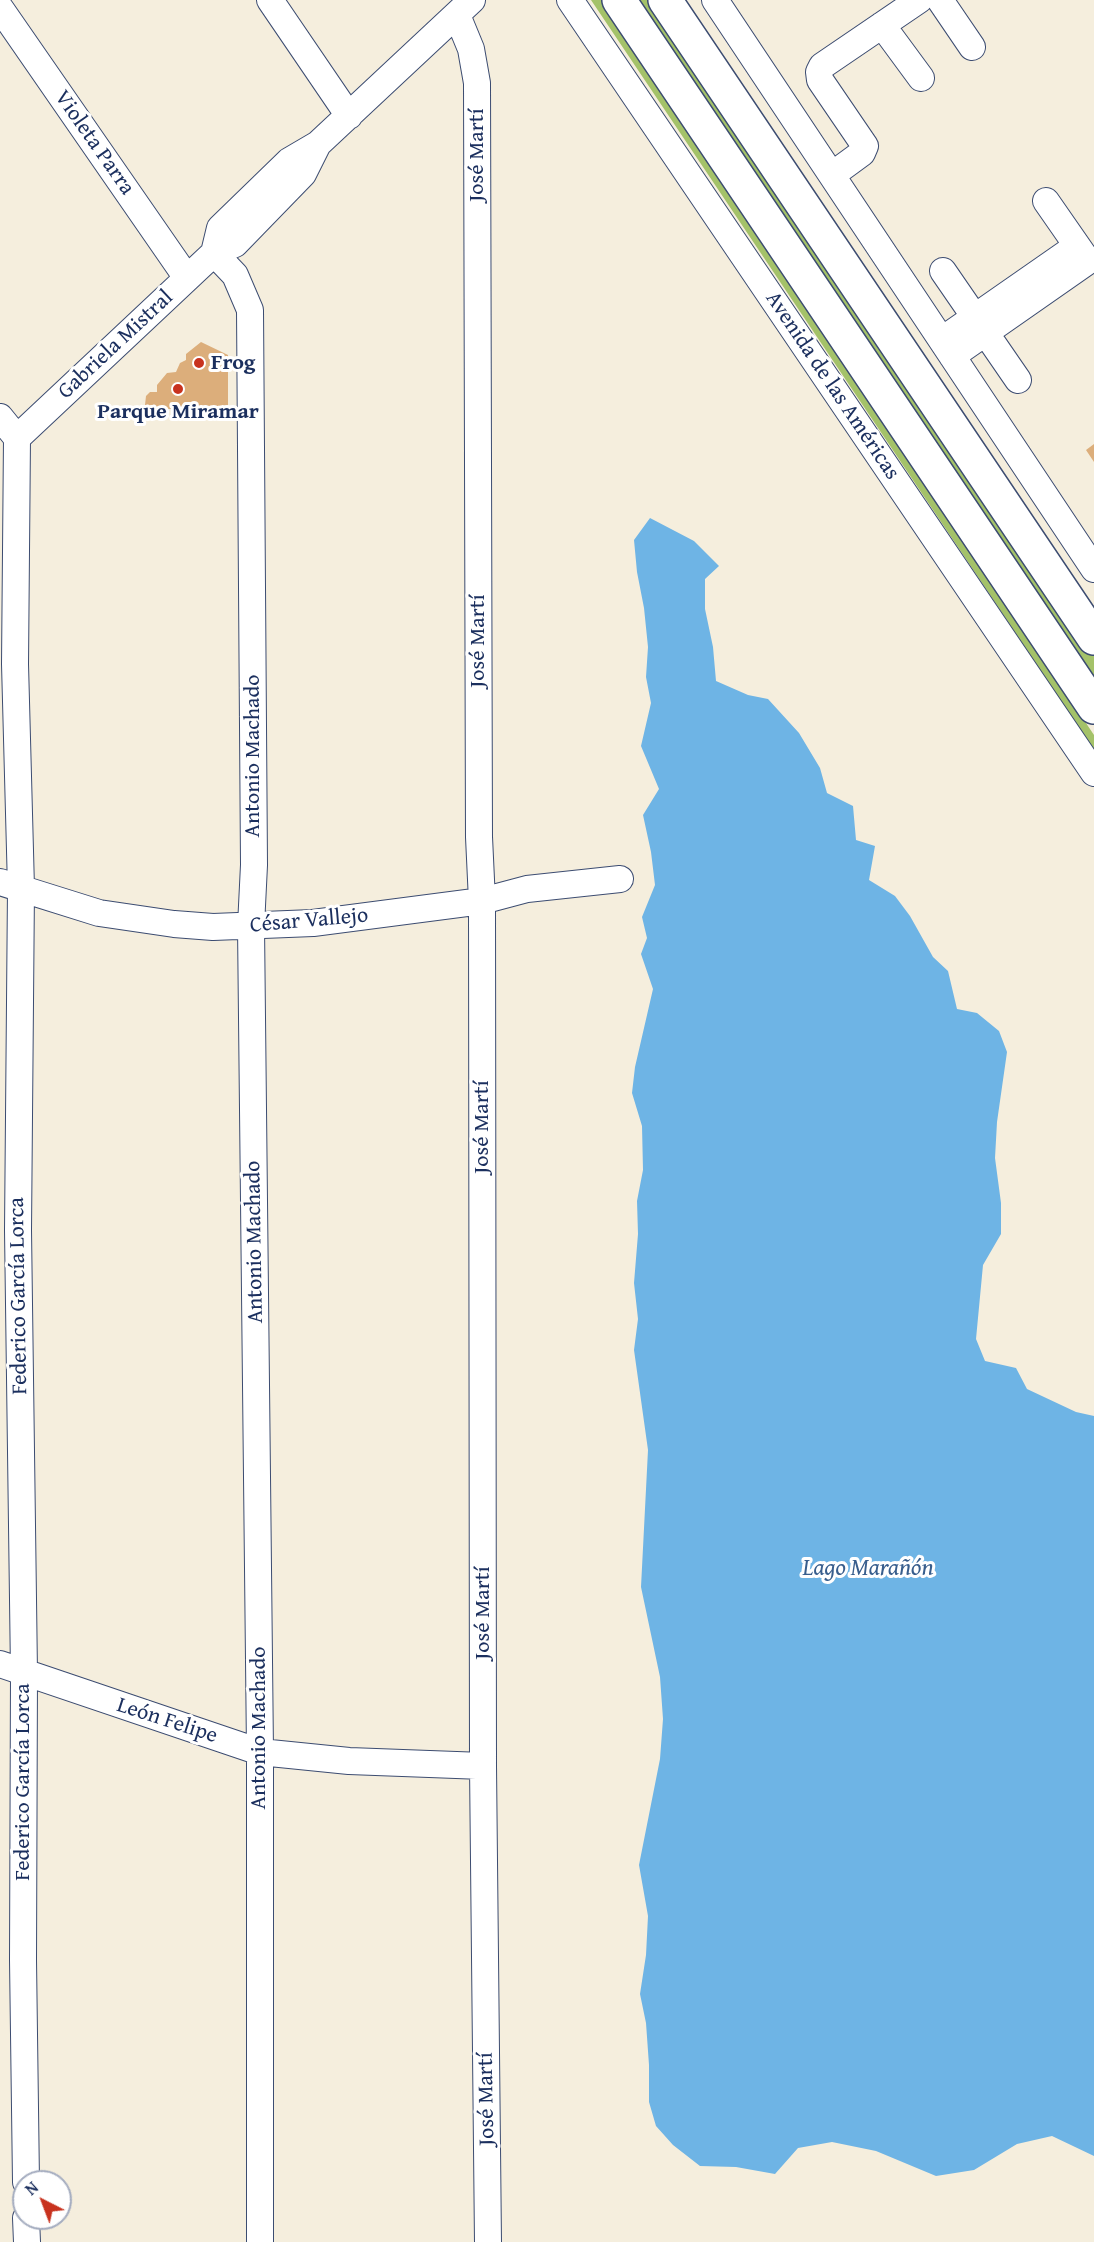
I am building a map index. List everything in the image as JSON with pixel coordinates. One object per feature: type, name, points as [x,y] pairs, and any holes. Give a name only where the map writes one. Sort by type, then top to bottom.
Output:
[{"type":"highway","name":"Avenida de las Américas","points":[[619,0],[1094,707]]},
{"type":"highway","points":[[665,0],[1094,638]]},
{"type":"street","points":[[270,0],[349,116]]},
{"type":"street","name":"Avenida de las Américas","points":[[570,0],[1094,773]]},
{"type":"street","points":[[715,0],[1094,569]]},
{"type":"street","points":[[832,175],[862,153],[865,146],[820,80],[819,72],[822,66],[919,0]]},
{"type":"street","points":[[940,0],[972,47]]},
{"type":"street","name":"Violeta Parra","points":[[0,8],[188,278]]},
{"type":"street","name":"Gabriela Mistral","points":[[17,438],[214,253],[220,228],[289,161],[318,144],[465,8]]},
{"type":"street","name":"José Martí","points":[[465,8],[477,83],[479,837],[482,901],[483,1766],[488,2242]]},
{"type":"street","points":[[882,25],[921,78]]},
{"type":"street","points":[[947,348],[1086,259],[1046,201]]},
{"type":"street","name":"Antonio Machado","points":[[214,253],[235,275],[250,310],[254,865],[251,926],[260,1752],[260,2242]]},
{"type":"street","points":[[943,271],[1018,380]]},
{"type":"street","points":[[0,417],[17,438]]},
{"type":"street","name":"Federico García Lorca","points":[[17,438],[10,885],[18,1230],[24,1673],[23,1960],[26,2170]]},
{"type":"street","name":"César Vallejo","points":[[10,885],[58,902],[136,919],[213,927],[314,923],[482,901],[527,889],[620,879]]},
{"type":"street","name":"León Felipe","points":[[0,1664],[260,1752],[349,1761],[483,1766]]},
{"type":"green space","points":[[591,0],[603,0],[1094,735],[1094,750]]},
{"type":"green space","points":[[633,0],[648,0],[670,22],[1094,655],[1094,687]]},
{"type":"water","name":"Lago Marañón","points":[[650,518],[694,541],[719,566],[705,579],[705,609],[713,647],[716,681],[748,695],[768,699],[799,733],[820,768],[827,793],[853,806],[856,840],[875,846],[869,880],[895,896],[910,916],[933,957],[948,971],[957,1009],[977,1013],[999,1031],[1007,1052],[997,1122],[995,1158],[1001,1203],[1001,1234],[983,1265],[976,1339],[985,1361],[1016,1368],[1027,1389],[1076,1412],[1094,1416],[1094,2156],[1052,2136],[1017,2144],[974,2170],[936,2176],[876,2151],[832,2142],[798,2148],[775,2174],[736,2167],[700,2166],[673,2145],[656,2126],[649,2102],[646,2023],[640,1994],[646,1955],[648,1916],[639,1865],[660,1759],[663,1719],[660,1677],[641,1587],[648,1450],[634,1350],[638,1319],[634,1283],[638,1234],[637,1201],[643,1170],[642,1126],[632,1093],[635,1067],[653,989],[641,954],[647,938],[642,917],[655,885],[643,815],[659,789],[641,746],[651,703],[646,677],[648,647],[644,608],[634,540]]},
{"type":"building","points":[[201,342],[228,355],[228,408],[213,408],[213,417],[177,417],[177,409],[149,409],[145,405],[146,396],[150,392],[157,392],[157,385],[167,373],[176,372],[180,363],[186,360],[186,354]]},
{"type":"building","points":[[1094,444],[1094,462],[1086,450]]},
{"type":"place","name":"Frog","points":[[199,363]]},
{"type":"place","name":"Parque Miramar","points":[[178,389]]}]
